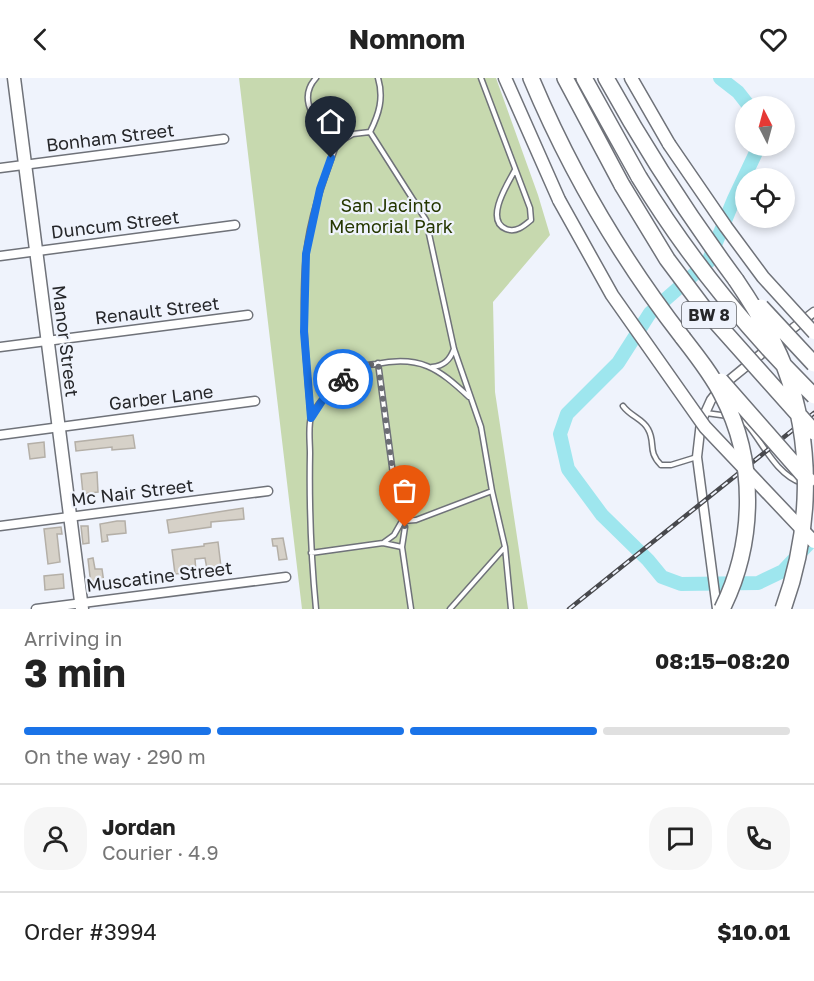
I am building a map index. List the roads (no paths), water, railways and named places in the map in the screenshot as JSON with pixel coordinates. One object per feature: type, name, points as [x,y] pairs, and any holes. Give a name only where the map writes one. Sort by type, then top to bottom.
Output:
[{"type":"highway","points":[[531,78],[598,213],[640,280],[717,385],[738,434],[744,461],[748,501],[745,540],[735,579],[718,607]]},
{"type":"highway","name":"BW 8","points":[[565,78],[622,185],[667,259],[706,311],[814,432]]},
{"type":"highway","name":"BW 8","points":[[584,78],[639,177],[685,249],[725,300],[814,396]]},
{"type":"highway","points":[[606,78],[653,162],[736,280],[762,322],[784,366],[796,401],[802,428],[805,462],[805,515],[797,561],[783,609]]},
{"type":"highway","points":[[736,280],[814,364]]},
{"type":"highway","points":[[683,338],[814,487]]},
{"type":"main road","name":"Manor Street","points":[[14,78],[82,606]]},
{"type":"main road","points":[[505,78],[559,200],[612,295],[705,426],[814,542]]},
{"type":"main road","points":[[631,78],[669,144],[726,227],[763,277],[814,333]]},
{"type":"street","name":"Bonham Street","points":[[0,168],[224,140]]},
{"type":"street","name":"Duncum Street","points":[[0,256],[235,225]]},
{"type":"street","points":[[718,607],[711,572],[698,456],[698,441],[705,413],[711,400],[722,386],[814,312]]},
{"type":"street","name":"Renault Street","points":[[0,347],[248,315]]},
{"type":"street","name":"Garber Lane","points":[[0,435],[255,401]]},
{"type":"street","name":"Mc Nair Street","points":[[0,526],[268,491]]},
{"type":"street","name":"Muscatine Street","points":[[36,609],[82,606],[286,577]]},
{"type":"lane","points":[[310,78],[307,100],[312,116],[337,143]]},
{"type":"lane","points":[[310,84],[316,78]]},
{"type":"lane","points":[[370,132],[378,118],[382,100],[378,78]]},
{"type":"lane","points":[[480,78],[530,208],[531,220],[518,229],[508,230],[500,225],[496,216],[497,207],[515,170]]},
{"type":"lane","points":[[316,609],[309,496],[311,418],[304,332],[306,254],[320,189],[337,143],[353,134],[370,132]]},
{"type":"lane","points":[[370,132],[426,220],[454,349],[481,427],[505,547],[511,609]]},
{"type":"lane","points":[[432,368],[446,362],[454,349]]},
{"type":"lane","points":[[311,418],[322,401],[349,373],[359,367],[392,360],[406,360],[432,368],[470,397]]},
{"type":"lane","points":[[378,363],[398,511],[405,527],[402,547],[411,609]]},
{"type":"lane","points":[[623,406],[647,427],[651,436],[652,454],[661,465],[671,465],[698,456]]},
{"type":"lane","points":[[705,413],[741,418],[747,423],[783,474],[805,484],[814,480]]},
{"type":"lane","points":[[402,521],[416,520],[492,491]]},
{"type":"lane","points":[[383,543],[394,535],[402,521]]},
{"type":"lane","points":[[311,553],[383,543],[402,547]]},
{"type":"lane","points":[[450,609],[505,547]]},
{"type":"waterway","points":[[720,78],[741,96]]},
{"type":"waterway","points":[[754,156],[708,262],[650,313],[618,363],[567,414],[560,434],[568,469],[602,515],[662,577],[681,584],[758,583],[783,571],[814,538]]},
{"type":"railway","points":[[569,609],[814,413]]},
{"type":"park label","name":"San Jacinto Memorial Park","points":[[391,215]]}]
